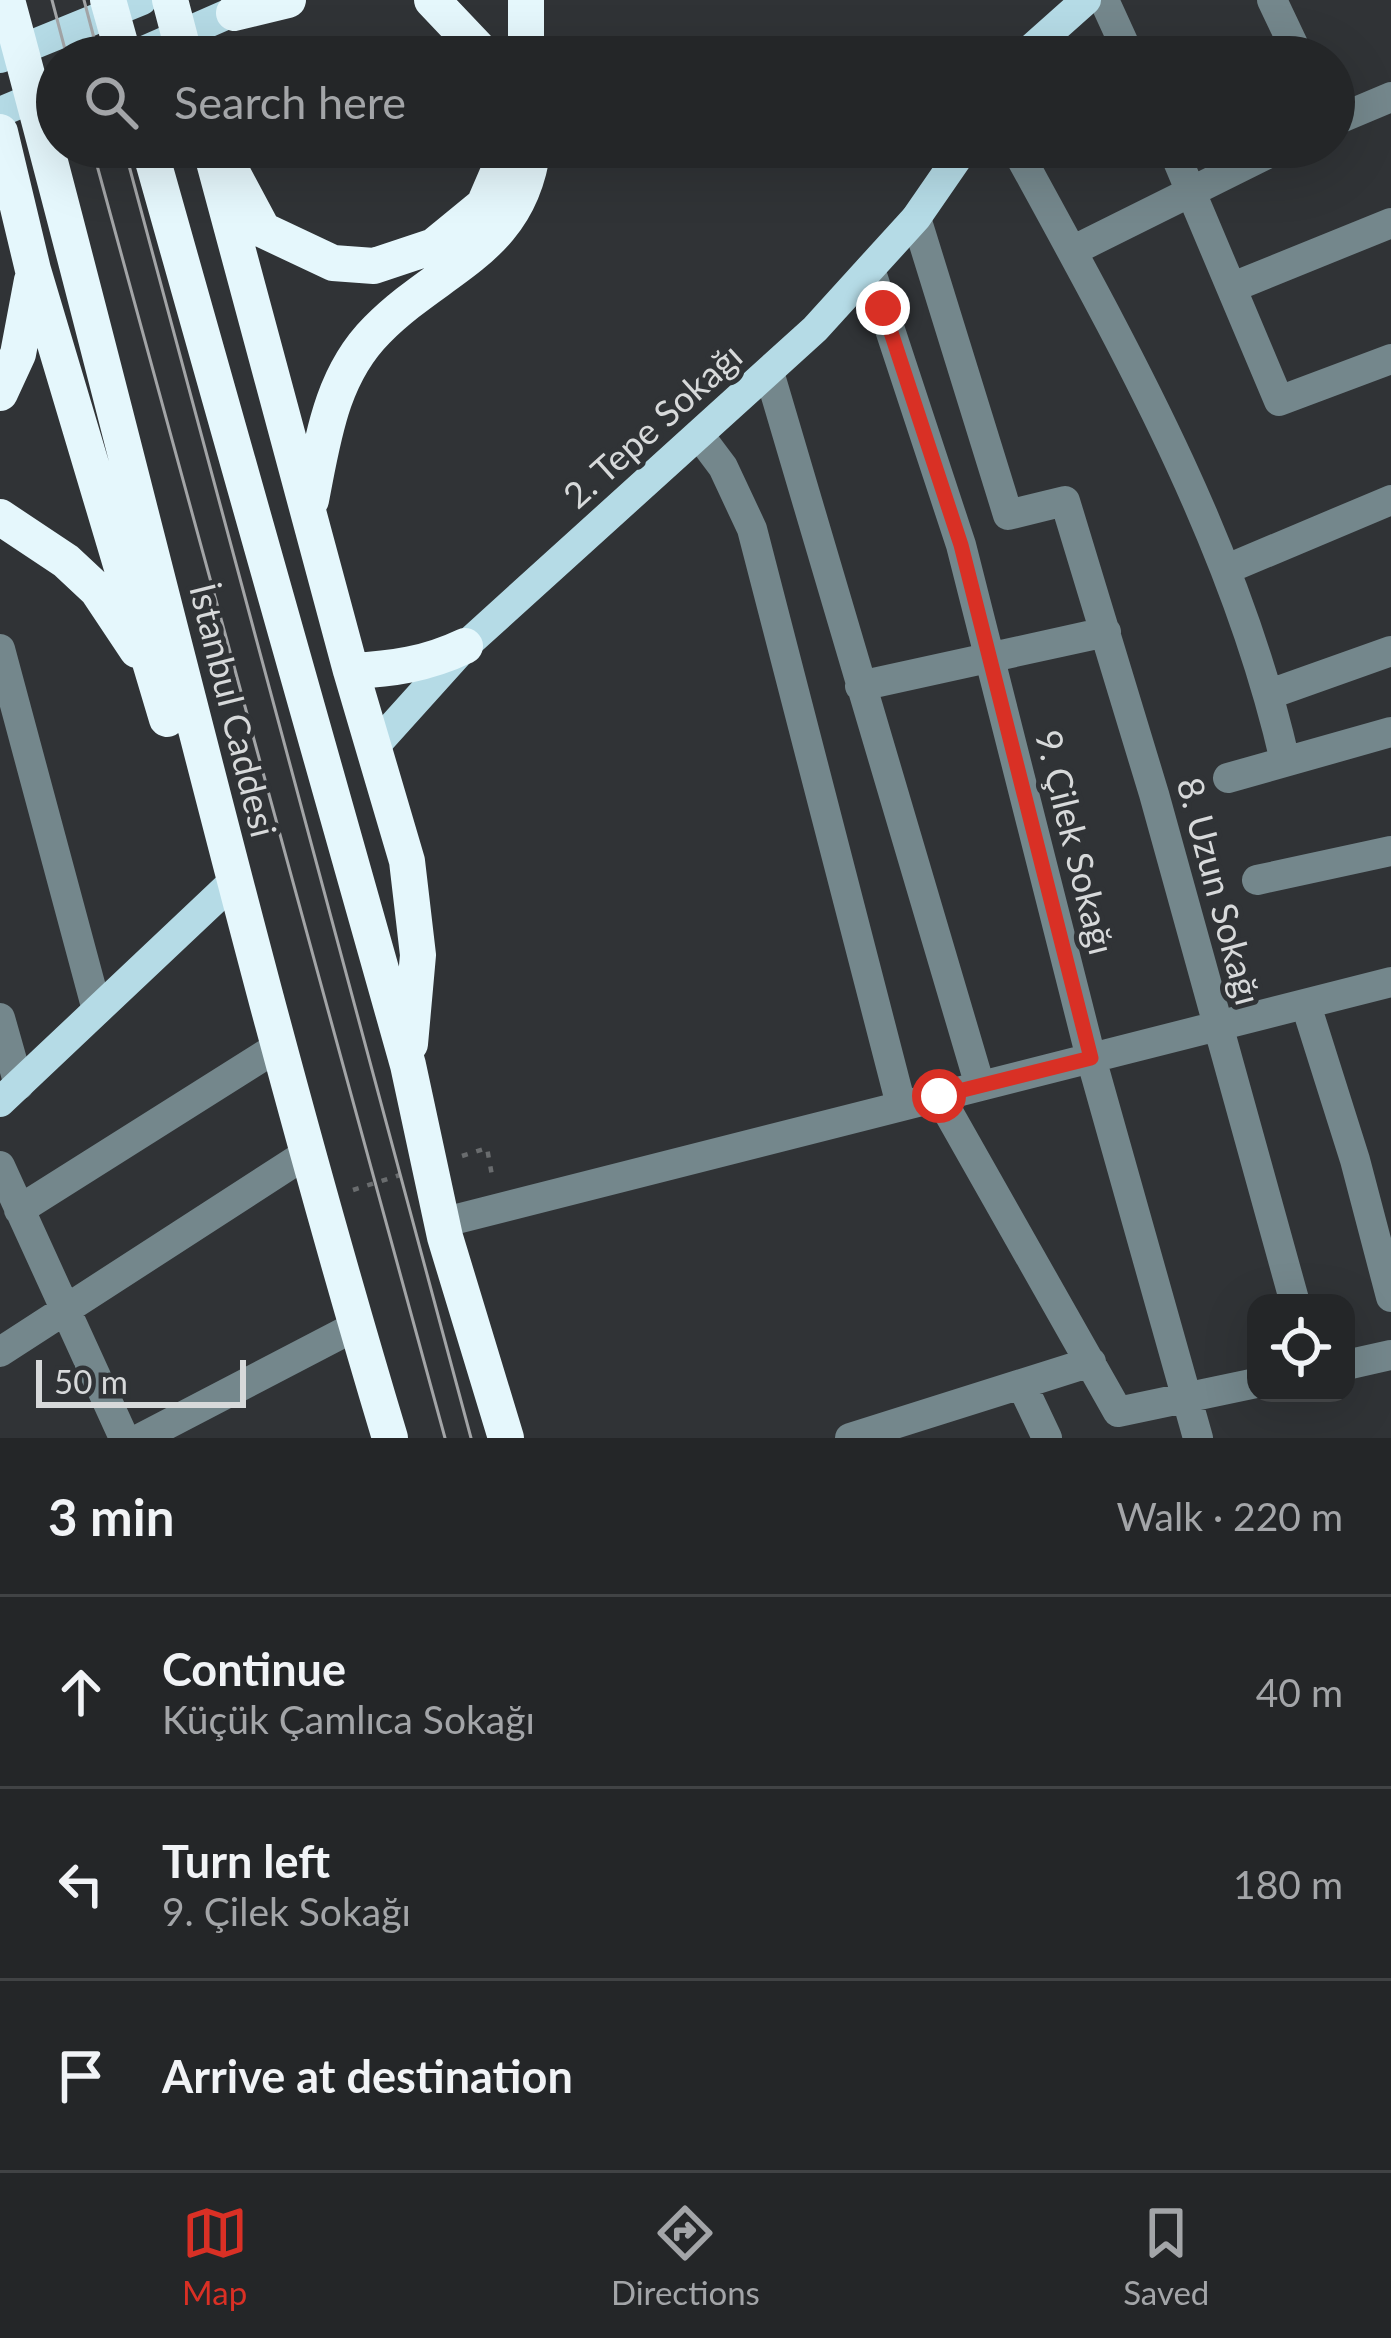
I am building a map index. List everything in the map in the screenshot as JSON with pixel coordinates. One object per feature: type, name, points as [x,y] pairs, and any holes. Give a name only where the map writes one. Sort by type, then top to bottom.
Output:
[{"type":"highway","name":"İstanbul Caddesi","points":[[7,0],[36,107]]},
{"type":"highway","points":[[108,0],[120,36]]},
{"type":"highway","points":[[170,0],[179,36]]},
{"type":"highway","points":[[246,7],[288,0]]},
{"type":"highway","points":[[432,0],[466,36]]},
{"type":"highway","points":[[526,0],[526,36]]},
{"type":"highway","points":[[0,132],[33,270],[158,681],[180,773],[221,835]]},
{"type":"highway","name":"İstanbul Caddesi","points":[[52,168],[233,882],[389,1438]]},
{"type":"highway","name":"İstanbul Caddesi","points":[[154,168],[408,1065],[441,1222],[506,1438]]},
{"type":"highway","points":[[220,168],[351,671],[406,861],[418,955],[408,1065]]},
{"type":"highway","points":[[226,168],[263,230],[333,263],[374,266],[434,247],[484,205],[500,168]]},
{"type":"highway","points":[[309,509],[336,387],[375,331],[505,226],[530,168]]},
{"type":"highway","points":[[0,394],[18,354],[33,270]]},
{"type":"highway","points":[[0,517],[66,561],[97,590],[158,681]]},
{"type":"highway","points":[[351,671],[397,669],[432,661],[465,646]]},
{"type":"main road","points":[[53,36],[142,0]]},
{"type":"main road","points":[[1046,36],[1086,0]]},
{"type":"main road","points":[[177,36],[246,7]]},
{"type":"main road","points":[[0,58],[36,43]]},
{"type":"main road","points":[[0,112],[36,97]]},
{"type":"main road","name":"2. Tepe Sokağı","points":[[374,747],[465,646],[769,372],[916,218],[951,168]]},
{"type":"main road","points":[[9,1093],[233,882]]},
{"type":"street","points":[[1104,0],[1120,36]]},
{"type":"street","points":[[1272,0],[1289,36]]},
{"type":"street","points":[[1355,113],[1391,97]]},
{"type":"street","points":[[1027,168],[1174,449],[1227,569],[1270,694],[1286,761]]},
{"type":"street","points":[[1181,168],[1279,401],[1391,359]]},
{"type":"street","points":[[1072,251],[1237,168]]},
{"type":"street","name":"8. Uzun Sokağı","points":[[916,218],[1008,515],[1065,501],[1292,1294]]},
{"type":"street","points":[[1233,287],[1391,223]]},
{"type":"street","name":"9. Çilek Sokağı","points":[[870,269],[961,545],[1091,1058],[1198,1438]]},
{"type":"street","points":[[769,372],[980,1086]]},
{"type":"street","points":[[699,435],[731,482],[752,529],[901,1105]]},
{"type":"street","points":[[1227,569],[1391,500]]},
{"type":"street","points":[[860,686],[1106,632]]},
{"type":"street","points":[[0,649],[97,1010]]},
{"type":"street","points":[[1270,694],[1391,651]]},
{"type":"street","points":[[1228,778],[1391,732]]},
{"type":"street","points":[[1257,880],[1391,851]]},
{"type":"street","points":[[441,1222],[1391,982]]},
{"type":"street","points":[[1306,1004],[1391,1297]]},
{"type":"street","points":[[0,1018],[9,1093]]},
{"type":"street","points":[[19,1210],[279,1046]]},
{"type":"street","points":[[939,1096],[1118,1412],[1247,1385]]},
{"type":"street","points":[[0,1352],[306,1154]]},
{"type":"street","points":[[0,1166],[124,1438]]},
{"type":"street","points":[[142,1438],[356,1326]]},
{"type":"street","points":[[1355,1363],[1391,1355]]},
{"type":"street","points":[[869,1435],[1091,1362]]},
{"type":"street","points":[[1022,1385],[1047,1438]]},
{"type":"path","points":[[445,1161],[487,1148],[494,1179]]},
{"type":"path","points":[[339,1194],[403,1174]]},
{"type":"tram line","points":[[52,0],[61,36]]},
{"type":"tram line","points":[[84,0],[93,36]]},
{"type":"tram line","points":[[98,168],[445,1438]]},
{"type":"tram line","points":[[130,168],[471,1438]]},
{"type":"route","points":[[883,308],[961,545],[1091,1058],[939,1096]]}]
